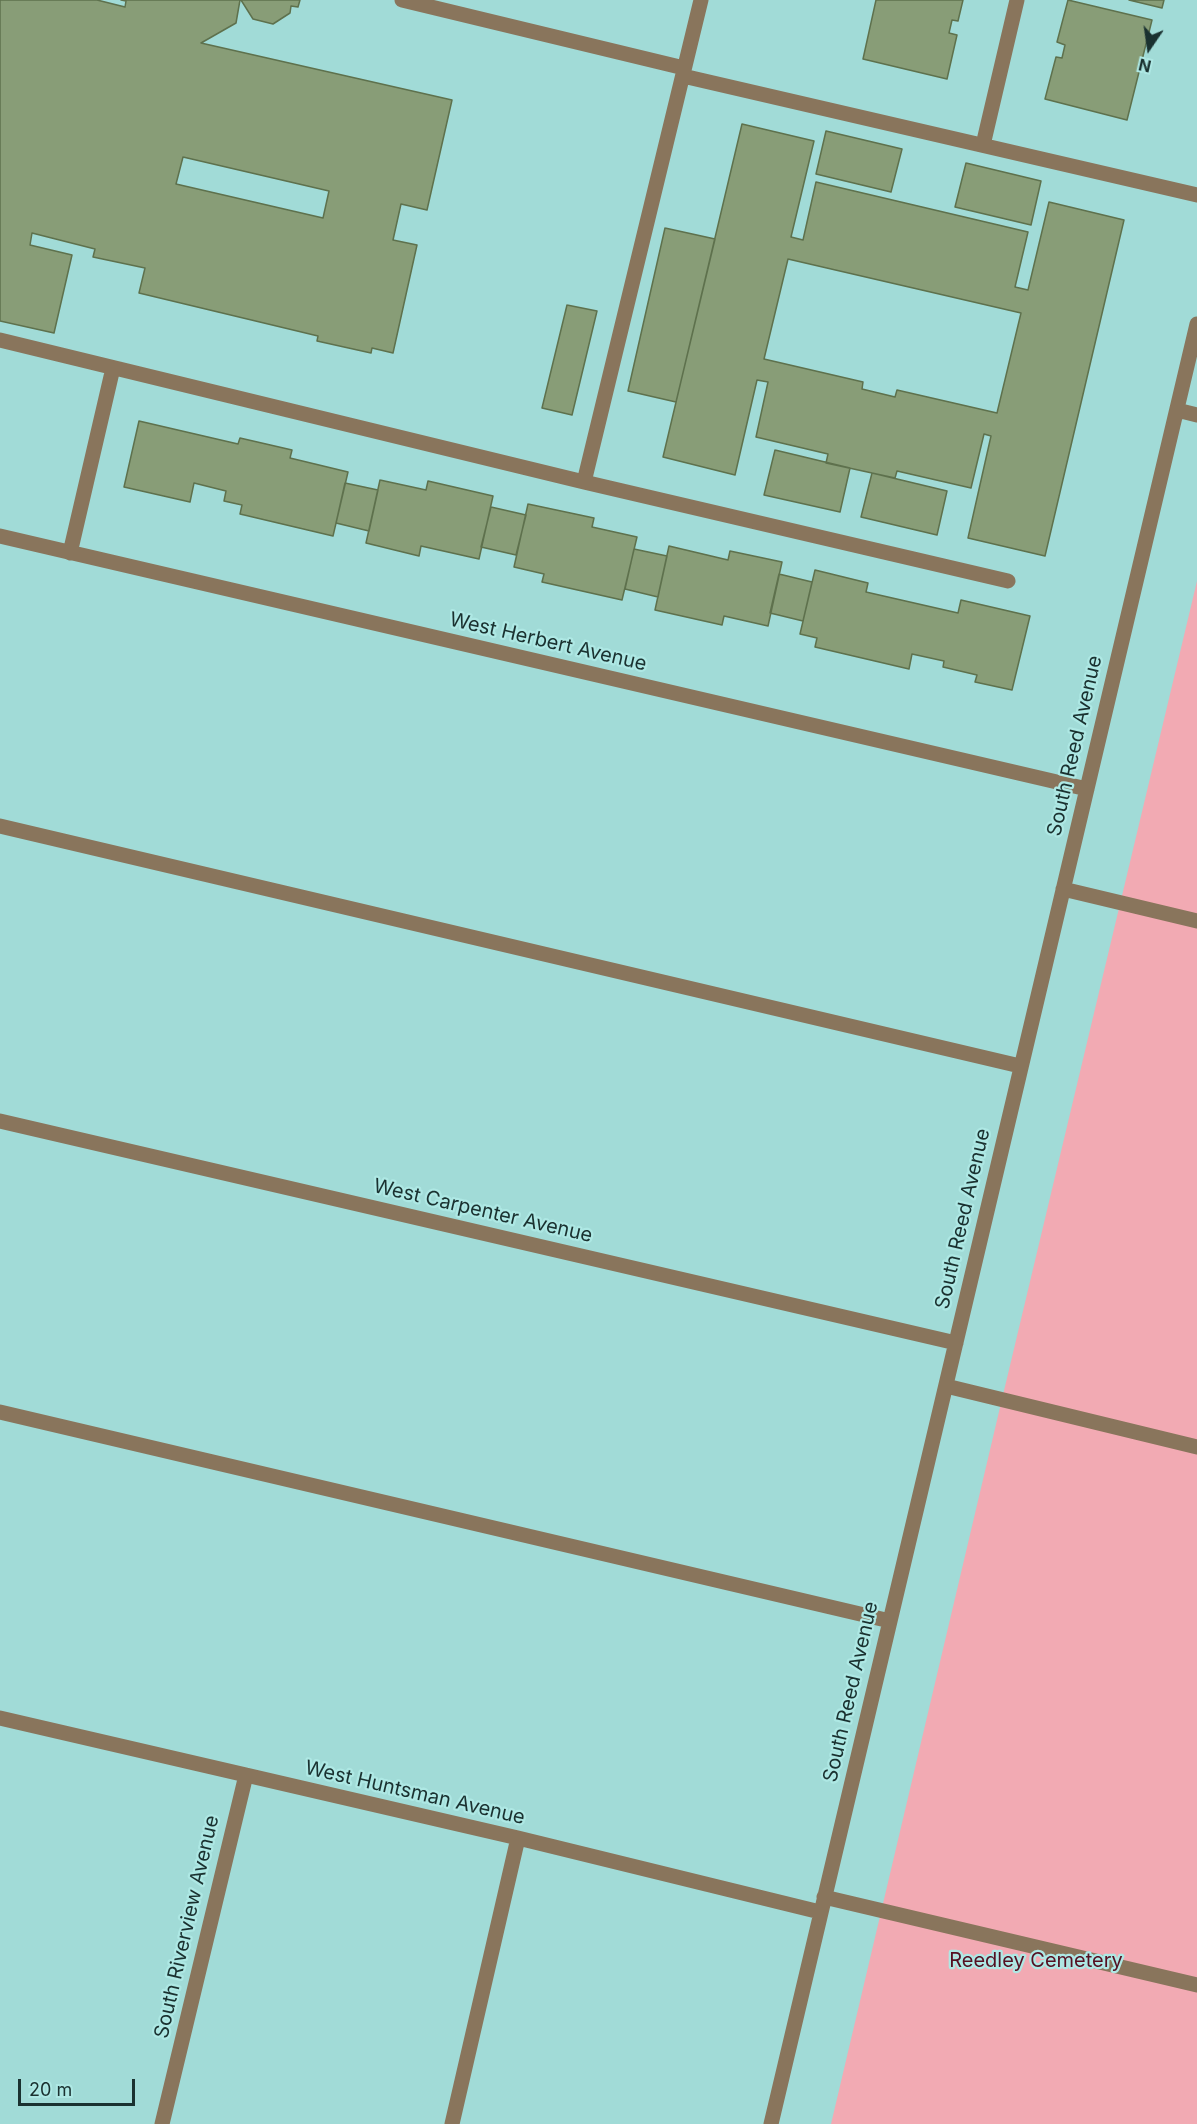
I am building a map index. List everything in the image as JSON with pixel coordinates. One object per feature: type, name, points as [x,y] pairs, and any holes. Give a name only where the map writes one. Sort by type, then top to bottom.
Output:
[{"type":"street","points":[[402,0],[436,4],[684,72],[1197,195]]},
{"type":"street","points":[[584,482],[701,0]]},
{"type":"street","points":[[983,145],[1017,0]]},
{"type":"street","name":"South Reed Avenue","points":[[771,2124],[1197,324]]},
{"type":"street","points":[[0,340],[584,482],[1008,581]]},
{"type":"street","points":[[70,553],[114,368]]},
{"type":"street","points":[[1177,410],[1197,415]]},
{"type":"street","name":"West Herbert Avenue","points":[[0,536],[1087,789]]},
{"type":"street","points":[[0,826],[1020,1066]]},
{"type":"street","points":[[1063,889],[1197,921]]},
{"type":"street","name":"West Carpenter Avenue","points":[[0,1121],[956,1343]]},
{"type":"street","points":[[946,1386],[1197,1446]]},
{"type":"street","points":[[0,1412],[890,1621]]},
{"type":"street","name":"West Huntsman Avenue","points":[[0,1718],[518,1838],[1197,1985]]},
{"type":"street","name":"South Riverview Avenue","points":[[162,2124],[246,1775]]},
{"type":"street","points":[[452,2124],[518,1838]]},
{"type":"green space","name":"Reedley Cemetery","points":[[1197,581],[1197,2124],[831,2124],[1002,1399]]},
{"type":"building","points":[[0,0],[97,0],[125,7],[126,1],[121,0],[240,0],[236,23],[201,43],[452,100],[427,210],[401,204],[393,240],[417,245],[393,353],[372,348],[371,353],[317,341],[318,336],[139,293],[145,268],[93,257],[95,249],[32,233],[30,245],[72,255],[54,333],[0,321]],"holes":[[[183,157],[329,191],[323,218],[176,184]]]},
{"type":"building","points":[[241,0],[300,0],[298,7],[291,6],[290,13],[273,24],[253,19]]},
{"type":"building","points":[[876,0],[963,0],[958,21],[952,20],[949,33],[957,35],[947,79],[863,59]]},
{"type":"building","points":[[1068,0],[1152,20],[1127,120],[1045,99],[1056,57],[1062,58],[1065,45],[1057,42]]},
{"type":"building","points":[[1129,0],[1164,0],[1162,8]]},
{"type":"building","points":[[742,124],[814,141],[791,237],[803,240],[816,182],[1028,232],[1015,287],[1028,290],[1049,202],[1124,220],[1045,556],[968,538],[991,436],[984,434],[971,488],[897,471],[895,478],[826,463],[828,454],[756,437],[768,382],[757,380],[735,475],[663,457]],"holes":[[[788,259],[1021,313],[997,413],[897,390],[895,397],[862,389],[863,382],[764,359]]]},
{"type":"building","points":[[826,131],[902,149],[891,192],[816,174]]},
{"type":"building","points":[[966,163],[1041,181],[1031,225],[955,207]]},
{"type":"building","points":[[665,228],[715,239],[676,402],[628,391]]},
{"type":"building","points":[[567,305],[597,311],[572,415],[542,408]]},
{"type":"building","points":[[139,421],[238,444],[240,438],[292,450],[290,458],[348,472],[333,536],[240,514],[242,505],[224,501],[226,491],[194,483],[190,502],[124,487]]},
{"type":"building","points":[[775,450],[850,468],[840,512],[764,495]]},
{"type":"building","points":[[872,473],[947,491],[937,535],[861,517]]},
{"type":"building","points":[[380,480],[426,490],[428,481],[493,496],[479,559],[421,546],[419,556],[366,543]]},
{"type":"building","points":[[345,483],[378,490],[369,531],[336,523]]},
{"type":"building","points":[[528,504],[594,518],[592,527],[637,537],[622,600],[542,582],[544,574],[514,567]]},
{"type":"building","points":[[491,507],[526,515],[516,555],[481,547]]},
{"type":"building","points":[[669,546],[728,560],[730,551],[782,562],[768,626],[724,616],[722,625],[655,610]]},
{"type":"building","points":[[634,549],[667,556],[658,597],[625,589]]},
{"type":"building","points":[[815,570],[868,583],[866,592],[958,613],[961,600],[1030,616],[1012,690],[975,682],[977,675],[943,667],[944,661],[912,654],[909,669],[815,647],[817,638],[800,634]]},
{"type":"building","points":[[779,574],[812,582],[803,621],[770,613]]}]
